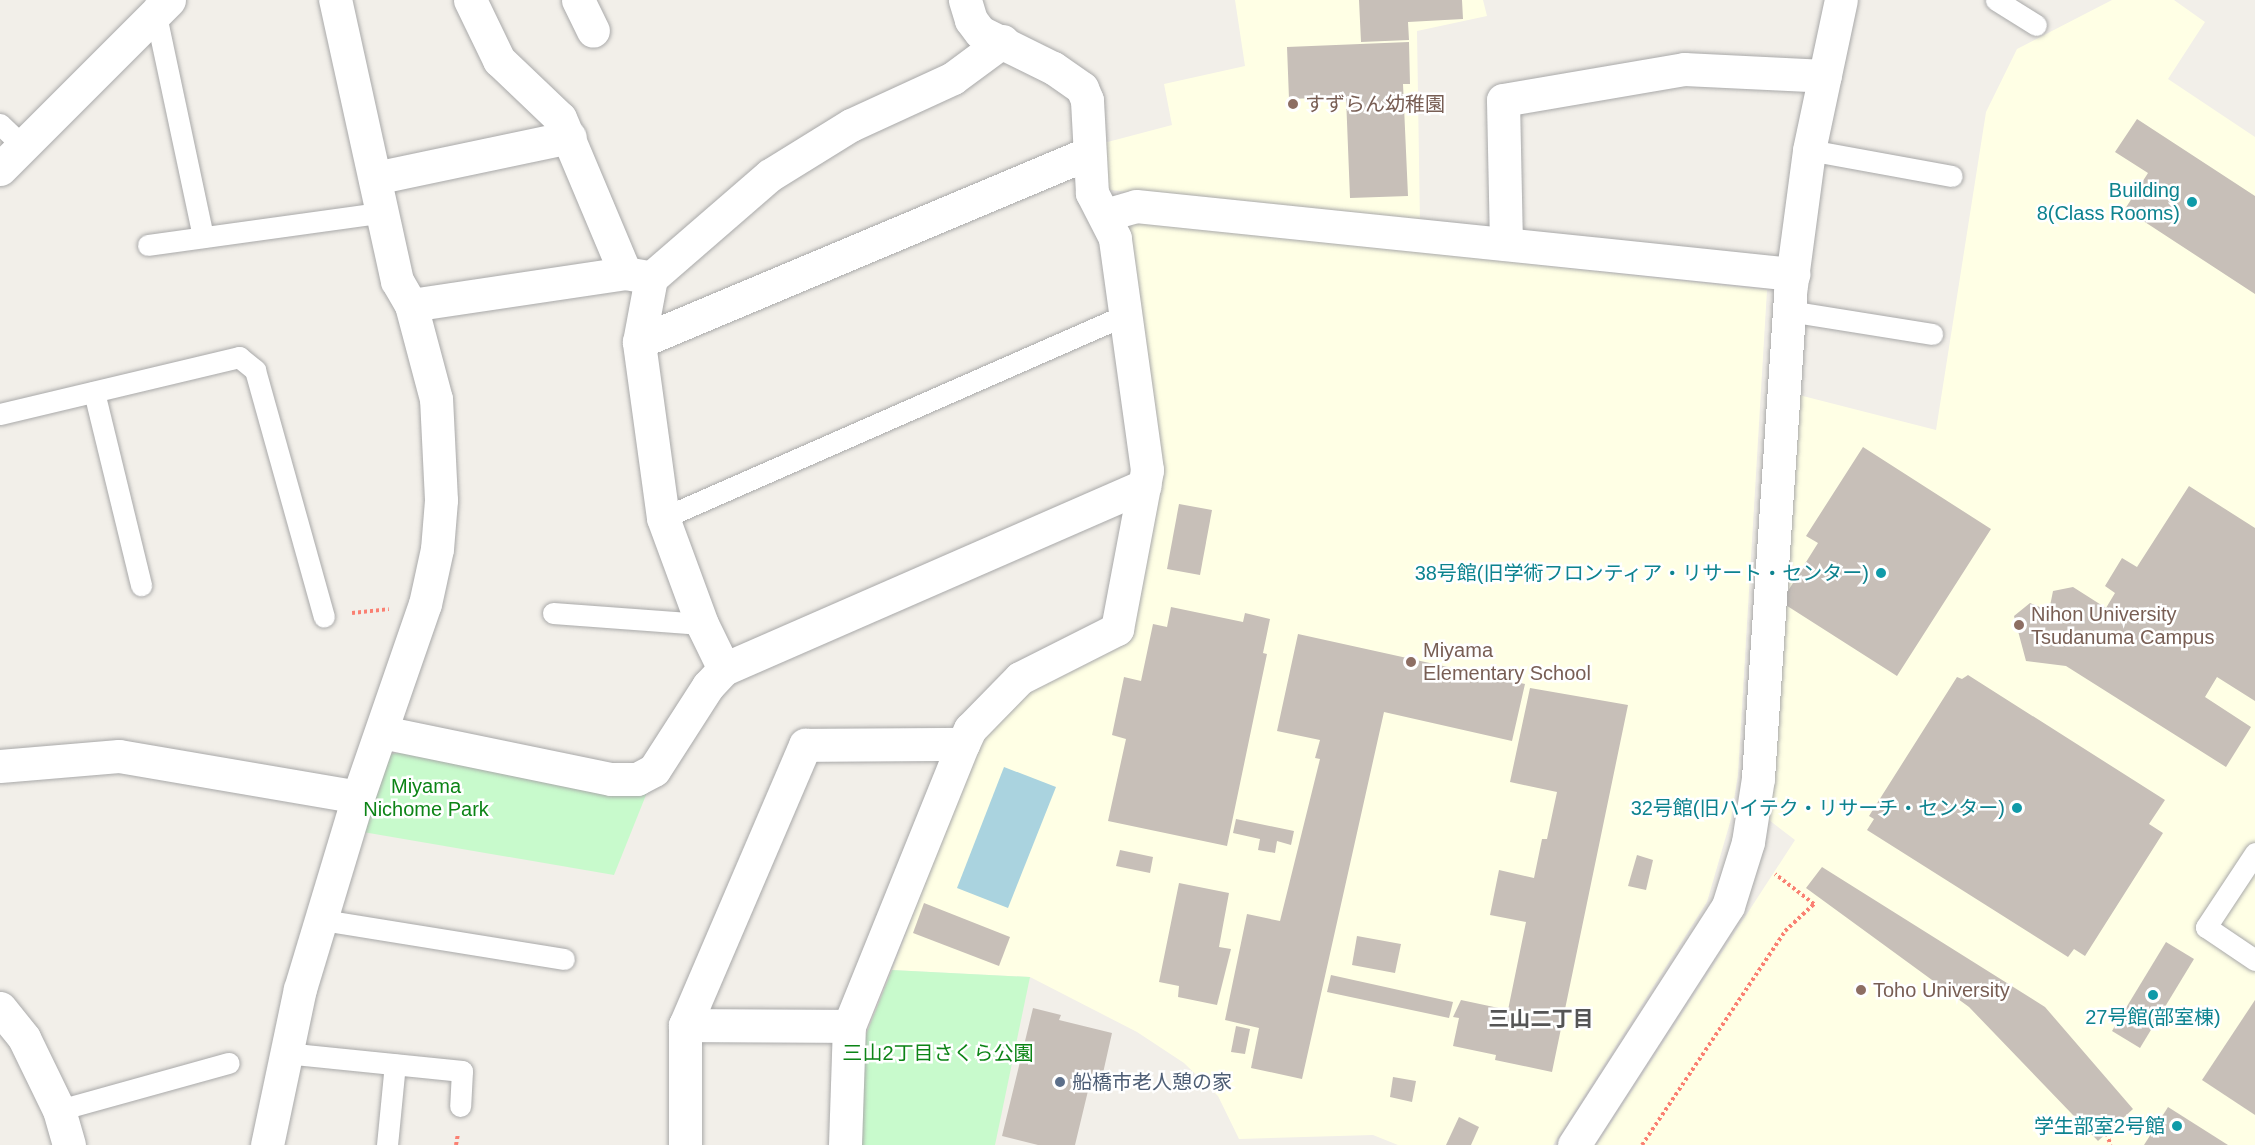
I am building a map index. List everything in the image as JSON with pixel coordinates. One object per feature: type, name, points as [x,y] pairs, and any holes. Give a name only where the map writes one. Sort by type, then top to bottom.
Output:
[{"type":"street","points":[[267,1145],[300,989],[323,920],[358,797],[425,604],[437,549],[441,489],[436,399],[411,305],[397,281],[380,213],[375,178],[335,0]]},
{"type":"street","points":[[470,0],[499,60],[560,118],[638,275],[639,342],[663,518],[702,624],[724,669]]},
{"type":"street","points":[[578,0],[593,31]]},
{"type":"street","points":[[844,1145],[849,1026],[963,744],[970,729],[1020,678],[1117,629],[1147,470],[1123,316],[1115,238],[1092,193],[1087,154],[1087,100],[1082,88],[1003,41],[980,32],[971,20],[965,0]]},
{"type":"street","points":[[1574,1145],[1728,906],[1748,842],[1758,778],[1793,273],[1809,150],[1841,0]]},
{"type":"street","points":[[0,169],[11,134],[159,4]]},
{"type":"street","points":[[411,305],[638,275],[770,175],[851,126],[953,78],[1003,41]]},
{"type":"street","points":[[1506,244],[1503,100],[1684,69],[1825,76]]},
{"type":"street","points":[[375,178],[570,137]]},
{"type":"street","points":[[639,342],[1087,154]]},
{"type":"street","points":[[1105,215],[1136,207],[1793,273]]},
{"type":"street","points":[[382,732],[611,779],[637,778],[654,770],[708,686],[724,669],[1145,485]]},
{"type":"street","points":[[685,1145],[685,1025],[805,745],[963,744]]},
{"type":"street","points":[[0,766],[120,756],[358,797]]},
{"type":"street","points":[[0,1008],[24,1038],[59,1110],[69,1145]]},
{"type":"street","points":[[685,1025],[849,1026]]},
{"type":"lane","points":[[1995,0],[2036,26]]},
{"type":"lane","points":[[159,4],[203,237]]},
{"type":"lane","points":[[1809,150],[1952,176]]},
{"type":"lane","points":[[148,245],[380,213]]},
{"type":"lane","points":[[1789,311],[1932,334]]},
{"type":"lane","points":[[663,518],[1123,316]]},
{"type":"lane","points":[[0,414],[239,357],[255,370],[324,617]]},
{"type":"lane","points":[[94,392],[141,585]]},
{"type":"lane","points":[[553,612],[702,624]]},
{"type":"lane","points":[[2255,853],[2206,927],[2255,960]]},
{"type":"lane","points":[[323,920],[564,959]]},
{"type":"lane","points":[[285,1053],[462,1071],[460,1106]]},
{"type":"lane","points":[[59,1110],[229,1063]]},
{"type":"lane","points":[[387,1145],[395,1064]]},
{"type":"path","points":[[324,617],[425,604]]},
{"type":"path","points":[[1642,1145],[1785,931],[1814,904],[1767,868]]},
{"type":"path","points":[[2104,1128],[2111,1145]]},
{"type":"shaded area","name":"すずらん幼稚園","points":[[1235,0],[1483,0],[1487,16],[1417,31],[1420,225],[1102,189],[1100,144],[1172,125],[1164,84],[1245,66]]},
{"type":"shaded area","name":"Nihon University Tsudanuma Campus","points":[[2112,0],[2174,0],[2205,22],[2168,79],[2255,137],[2255,1145],[1597,1145],[1795,840],[1769,820],[1799,395],[1936,430],[1986,112],[2017,49]]},
{"type":"shaded area","name":"Miyama Elementary School","points":[[1136,221],[1767,290],[1738,775],[1731,819],[1707,902],[1553,1145],[1398,1145],[1373,1135],[1239,1139],[1218,1096],[1184,1063],[1137,1032],[1030,977],[892,970],[982,735],[1028,689],[1127,636],[1163,470],[1126,230]]},
{"type":"green space","name":"Miyama Nichome Park","points":[[412,751],[648,790],[614,875],[363,832],[390,754]]},
{"type":"green space","name":"三山2丁目さくら公園","points":[[892,970],[1030,977],[995,1145],[861,1145],[865,1037]]},
{"type":"water","points":[[1004,767],[1056,787],[1008,908],[957,888]]},
{"type":"building","points":[[1359,0],[1462,0],[1463,19],[1408,22],[1409,40],[1361,42]]},
{"type":"building","points":[[1409,42],[1410,84],[1403,84],[1408,196],[1350,198],[1346,97],[1289,99],[1287,47]]},
{"type":"building","name":"Building 8(Class Rooms)","points":[[2137,119],[2255,196],[2255,294],[2125,209],[2148,173],[2115,152]]},
{"type":"building","name":"38号館(旧学術フロンティア・リサート・センター)","points":[[1863,447],[1991,529],[1897,676],[1781,602],[1818,543],[1806,536]]},
{"type":"building","points":[[2189,486],[2255,528],[2255,701],[2217,677],[2205,697],[2251,727],[2226,767],[2066,666],[2026,661],[2014,616],[2030,603],[2049,611],[2053,591],[2073,587],[2106,608],[2115,593],[2105,586],[2122,558],[2137,567]]},
{"type":"building","points":[[1179,504],[1212,510],[1200,575],[1167,569]]},
{"type":"building","points":[[1171,607],[1243,622],[1245,613],[1270,619],[1263,653],[1267,654],[1227,846],[1108,821],[1126,739],[1112,735],[1124,677],[1141,681],[1153,624],[1167,627]]},
{"type":"building","points":[[1298,634],[1525,684],[1512,741],[1384,712],[1302,1079],[1251,1068],[1259,1028],[1225,1020],[1247,914],[1280,921],[1320,759],[1315,758],[1320,740],[1277,731]]},
{"type":"building","name":"32号館(旧ハイテク・リサーチ・センター)","points":[[1968,675],[2165,800],[2149,824],[2163,833],[2085,956],[2074,949],[2068,957],[1867,830],[1874,819],[1869,816],[1957,677],[1962,679]]},
{"type":"building","points":[[1530,688],[1628,705],[1552,1072],[1495,1060],[1496,1055],[1453,1046],[1459,1018],[1453,1017],[1461,1000],[1508,1010],[1526,922],[1490,915],[1499,870],[1534,878],[1542,839],[1547,839],[1557,792],[1510,782]]},
{"type":"building","points":[[1236,819],[1294,831],[1291,845],[1277,841],[1275,853],[1258,850],[1260,839],[1233,833]]},
{"type":"building","points":[[1120,850],[1153,857],[1150,873],[1116,866]]},
{"type":"building","points":[[1637,855],[1653,860],[1646,890],[1628,886]]},
{"type":"building","points":[[1822,867],[2045,1007],[2133,1109],[2098,1141],[1969,1007],[1806,888]]},
{"type":"building","points":[[1179,883],[1229,893],[1219,947],[1231,949],[1217,1005],[1178,997],[1179,986],[1159,982]]},
{"type":"building","points":[[924,903],[1010,937],[999,966],[913,933]]},
{"type":"building","points":[[1357,936],[1401,944],[1395,973],[1352,965]]},
{"type":"building","name":"27号館(部室棟)","points":[[2166,942],[2194,959],[2140,1048],[2112,1031]]},
{"type":"building","points":[[1331,975],[1453,1002],[1449,1018],[1327,992]]},
{"type":"building","points":[[2255,1000],[2255,1115],[2202,1080]]},
{"type":"building","points":[[1033,1008],[1061,1015],[1059,1020],[1112,1033],[1103,1073],[1093,1070],[1075,1145],[1038,1145],[1002,1136]]},
{"type":"building","points":[[1236,1026],[1250,1029],[1245,1054],[1231,1052]]},
{"type":"building","points":[[1393,1077],[1416,1081],[1412,1102],[1390,1097]]},
{"type":"building","name":"学生部室2号館","points":[[2168,1107],[2228,1145],[2144,1145]]},
{"type":"building","points":[[1459,1117],[1479,1127],[1471,1145],[1446,1145]]},
{"type":"place","name":"すずらん幼稚園","points":[[1293,104]]},
{"type":"place","name":"Building 8(Class Rooms)","points":[[2192,202]]},
{"type":"place","name":"38号館(旧学術フロンティア・リサート・センター)","points":[[1881,573]]},
{"type":"place","name":"Nihon University Tsudanuma Campus","points":[[2019,625]]},
{"type":"place","name":"Miyama Elementary School","points":[[1411,662]]},
{"type":"place","name":"32号館(旧ハイテク・リサーチ・センター)","points":[[2017,808]]},
{"type":"place","name":"Toho University","points":[[1861,990]]},
{"type":"place","name":"27号館(部室棟)","points":[[2153,995]]},
{"type":"place","name":"船橋市老人憩の家","points":[[1060,1082]]},
{"type":"place","name":"学生部室2号館","points":[[2177,1126]]},
{"type":"district","name":"三山二丁目","points":[[1541,1019]]}]
